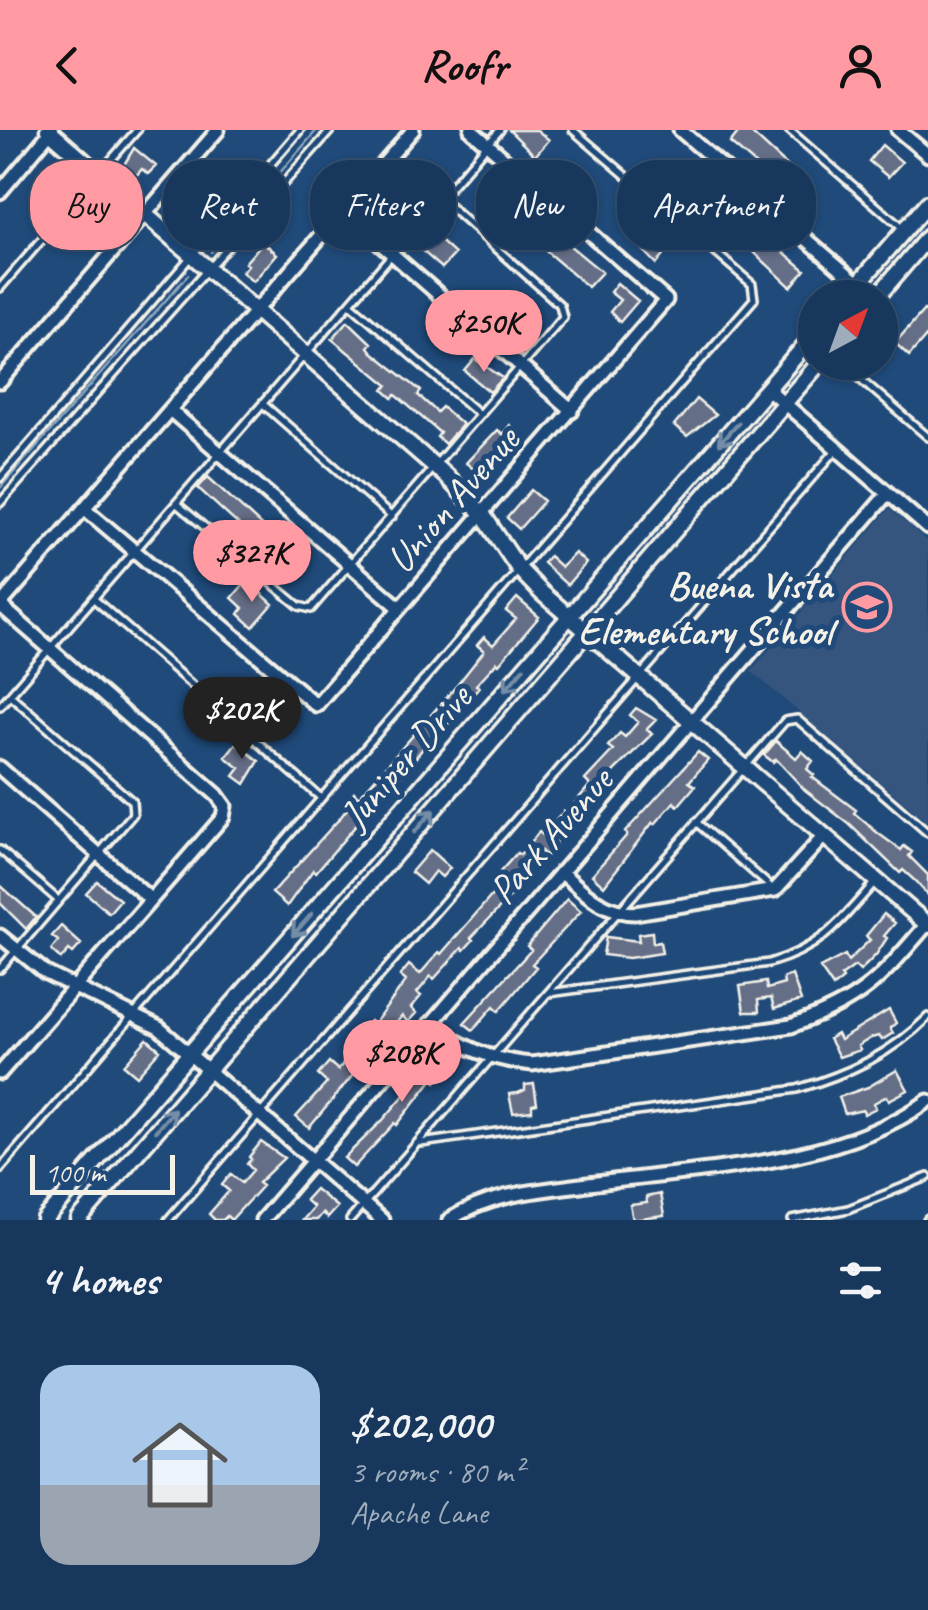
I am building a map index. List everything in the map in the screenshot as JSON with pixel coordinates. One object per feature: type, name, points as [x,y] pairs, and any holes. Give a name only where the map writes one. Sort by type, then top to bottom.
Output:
[{"type":"street","points":[[0,382],[218,130]]},
{"type":"street","points":[[387,160],[413,130]]},
{"type":"street","name":"Union Avenue","points":[[84,508],[316,705],[666,300],[471,130]]},
{"type":"street","points":[[680,130],[855,280]]},
{"type":"street","points":[[898,130],[928,156]]},
{"type":"street","points":[[0,192],[50,131],[83,160]]},
{"type":"street","points":[[862,280],[928,203]]},
{"type":"street","points":[[145,214],[435,466],[483,515],[520,568],[568,616],[928,924],[884,974],[858,996],[791,1026],[532,1064],[470,1051],[429,1024]]},
{"type":"street","points":[[891,280],[928,237]]},
{"type":"street","points":[[0,1072],[224,817],[225,806],[0,605],[310,250]]},
{"type":"street","points":[[388,250],[572,411]]},
{"type":"street","name":"Juniper Drive","points":[[45,1220],[798,354]]},
{"type":"street","name":"Juniper Drive","points":[[78,1220],[805,380]]},
{"type":"street","points":[[768,389],[928,528]]},
{"type":"street","points":[[170,410],[400,608]]},
{"type":"street","name":"Park Avenue","points":[[262,1220],[888,493]]},
{"type":"street","points":[[0,768],[151,900]]},
{"type":"street","points":[[380,835],[398,851]]},
{"type":"street","points":[[561,872],[600,906],[635,913],[775,890],[824,836]]},
{"type":"street","points":[[0,936],[74,989],[159,1028],[382,1220]]},
{"type":"street","points":[[450,1220],[503,1196],[808,1154],[881,1129],[928,1101]]},
{"type":"lane","points":[[111,160],[138,130]]},
{"type":"lane","points":[[0,478],[300,130]]},
{"type":"lane","points":[[0,503],[331,130]]},
{"type":"lane","points":[[456,181],[500,130]]},
{"type":"lane","points":[[0,1169],[754,299],[752,284],[573,130]]},
{"type":"lane","points":[[789,130],[904,231]]},
{"type":"lane","points":[[176,504],[299,606],[311,609],[564,318],[560,304],[456,212]]},
{"type":"lane","points":[[0,288],[33,250]]},
{"type":"lane","points":[[0,706],[398,250]]},
{"type":"lane","points":[[351,304],[479,414]]},
{"type":"lane","points":[[862,380],[928,438]]},
{"type":"lane","points":[[263,404],[392,517]]},
{"type":"lane","points":[[168,1220],[837,449]]},
{"type":"lane","points":[[94,599],[321,798]]},
{"type":"lane","points":[[0,969],[133,814],[132,801],[10,695]]},
{"type":"lane","points":[[350,1220],[784,721],[796,719],[928,833]]},
{"type":"lane","points":[[696,822],[775,890]]},
{"type":"lane","points":[[0,850],[59,901]]},
{"type":"lane","points":[[546,994],[769,963],[796,955],[836,927],[876,881]]},
{"type":"lane","points":[[418,1143],[797,1088],[850,1072],[882,1056],[928,1017]]},
{"type":"lane","points":[[792,1220],[848,1209],[928,1177]]},
{"type":"shaded area","name":"Buena Vista Elementary School","points":[[889,509],[928,542],[928,823],[751,671]]},
{"type":"building","points":[[509,130],[537,130],[549,140],[535,156]]},
{"type":"building","points":[[740,130],[748,130],[781,160],[750,160],[730,143]]},
{"type":"building","points":[[882,145],[902,162],[888,177],[869,161]]},
{"type":"building","points":[[134,148],[156,166],[148,174],[143,170],[143,160],[127,160]]},
{"type":"building","points":[[256,250],[272,250],[277,254],[253,282],[242,272],[248,265],[245,263]]},
{"type":"building","points":[[421,250],[451,250],[455,254],[442,268]]},
{"type":"building","points":[[545,250],[575,250],[602,272],[588,287]]},
{"type":"building","points":[[643,250],[668,250],[656,264]]},
{"type":"building","points":[[752,250],[781,250],[805,270],[791,287]]},
{"type":"building","points":[[617,283],[638,301],[620,322],[610,312],[620,300],[610,292]]},
{"type":"building","points":[[924,310],[928,313],[928,334],[909,356],[898,346],[898,340]]},
{"type":"building","points":[[348,321],[371,343],[368,347],[372,352],[421,391],[418,395],[437,412],[442,407],[462,424],[445,444],[437,437],[440,433],[396,395],[393,398],[384,390],[388,385],[332,339]]},
{"type":"building","points":[[475,359],[503,378],[490,392],[465,371]]},
{"type":"building","points":[[696,399],[715,415],[687,437],[674,426]]},
{"type":"building","points":[[509,425],[523,438],[504,460],[494,468],[486,461],[477,472],[466,463],[497,430],[502,434]]},
{"type":"building","points":[[208,477],[266,530],[256,541],[198,488]]},
{"type":"building","points":[[531,490],[544,501],[519,529],[507,518]]},
{"type":"building","points":[[575,553],[586,563],[567,585],[543,563],[549,556],[561,567]]},
{"type":"building","points":[[243,585],[273,604],[253,627],[239,614],[243,608],[232,598]]},
{"type":"building","points":[[517,598],[539,617],[476,685],[479,687],[450,722],[430,739],[316,872],[313,870],[287,906],[272,893],[340,818],[354,792],[359,797],[458,684],[484,651],[477,645],[484,637],[493,645],[516,619],[506,611]]},
{"type":"building","points":[[636,708],[656,720],[647,729],[652,734],[614,771],[546,856],[541,851],[517,874],[522,879],[514,893],[464,950],[434,979],[431,976],[417,993],[421,996],[411,1008],[416,1013],[408,1022],[402,1016],[309,1128],[296,1117],[327,1083],[318,1075],[329,1062],[338,1070],[369,1033],[364,1028],[370,1021],[374,1024],[406,981],[400,976],[409,965],[420,974],[441,954],[507,878],[500,872],[539,832],[543,835],[566,813],[590,785],[585,780],[613,750],[608,746],[620,733],[625,737],[638,722],[630,715]]},
{"type":"building","points":[[776,741],[796,758],[802,751],[813,761],[807,769],[812,777],[856,810],[854,813],[879,834],[901,850],[904,846],[912,852],[909,856],[928,875],[928,895],[805,790],[776,759],[773,762],[764,755]]},
{"type":"building","points":[[236,743],[259,761],[245,784],[234,776],[240,768],[225,757]]},
{"type":"building","points":[[698,752],[708,760],[689,782],[695,786],[678,806],[674,802],[653,822],[604,886],[592,875],[627,835],[625,832]]},
{"type":"building","points":[[430,850],[450,868],[442,877],[435,871],[425,884],[411,872]]},
{"type":"building","points":[[97,881],[120,900],[109,913],[86,893]]},
{"type":"building","points":[[0,885],[36,917],[26,929],[0,903]]},
{"type":"building","points":[[567,899],[581,911],[532,964],[536,967],[499,1011],[494,1006],[473,1030],[464,1023],[531,950],[527,946]]},
{"type":"building","points":[[884,914],[895,923],[876,955],[860,971],[855,966],[841,976],[843,979],[833,987],[820,968],[845,955],[848,961],[870,940],[866,936]]},
{"type":"building","points":[[61,926],[81,944],[61,959],[51,950],[58,941],[52,936]]},
{"type":"building","points":[[652,932],[653,943],[660,942],[662,953],[629,958],[603,955],[606,937],[639,941],[638,934]]},
{"type":"building","points":[[792,975],[801,1001],[774,1009],[771,998],[758,1000],[759,1012],[744,1012],[740,986],[766,982],[767,989],[784,984],[783,978]]},
{"type":"building","points":[[889,1010],[896,1023],[890,1028],[893,1033],[882,1040],[879,1036],[871,1038],[858,1046],[860,1050],[839,1057],[829,1039],[837,1034],[840,1040]]},
{"type":"building","points":[[147,1039],[160,1050],[137,1076],[124,1065]]},
{"type":"building","points":[[439,1051],[453,1063],[436,1082],[433,1079],[397,1125],[354,1167],[344,1158],[383,1120],[406,1093],[402,1089]]},
{"type":"building","points":[[897,1070],[908,1090],[874,1103],[876,1108],[864,1114],[863,1110],[845,1114],[839,1097],[868,1087]]},
{"type":"building","points":[[534,1084],[537,1104],[532,1105],[532,1111],[513,1113],[509,1094]]},
{"type":"building","points":[[261,1142],[284,1158],[258,1183],[262,1186],[231,1220],[227,1216],[215,1220],[209,1214],[229,1191],[222,1185],[231,1174],[242,1183],[253,1170],[247,1164],[249,1157]]},
{"type":"building","points":[[315,1189],[337,1207],[327,1218],[322,1213],[316,1220],[302,1220],[313,1207],[305,1200]]},
{"type":"building","points":[[660,1194],[664,1216],[633,1220],[630,1205],[647,1203],[646,1197]]},
{"type":"waterway","points":[[211,252],[317,130]]},
{"type":"waterway","points":[[0,488],[188,275]]},
{"type":"place","name":"Buena Vista Elementary School","points":[[867,607]]}]
